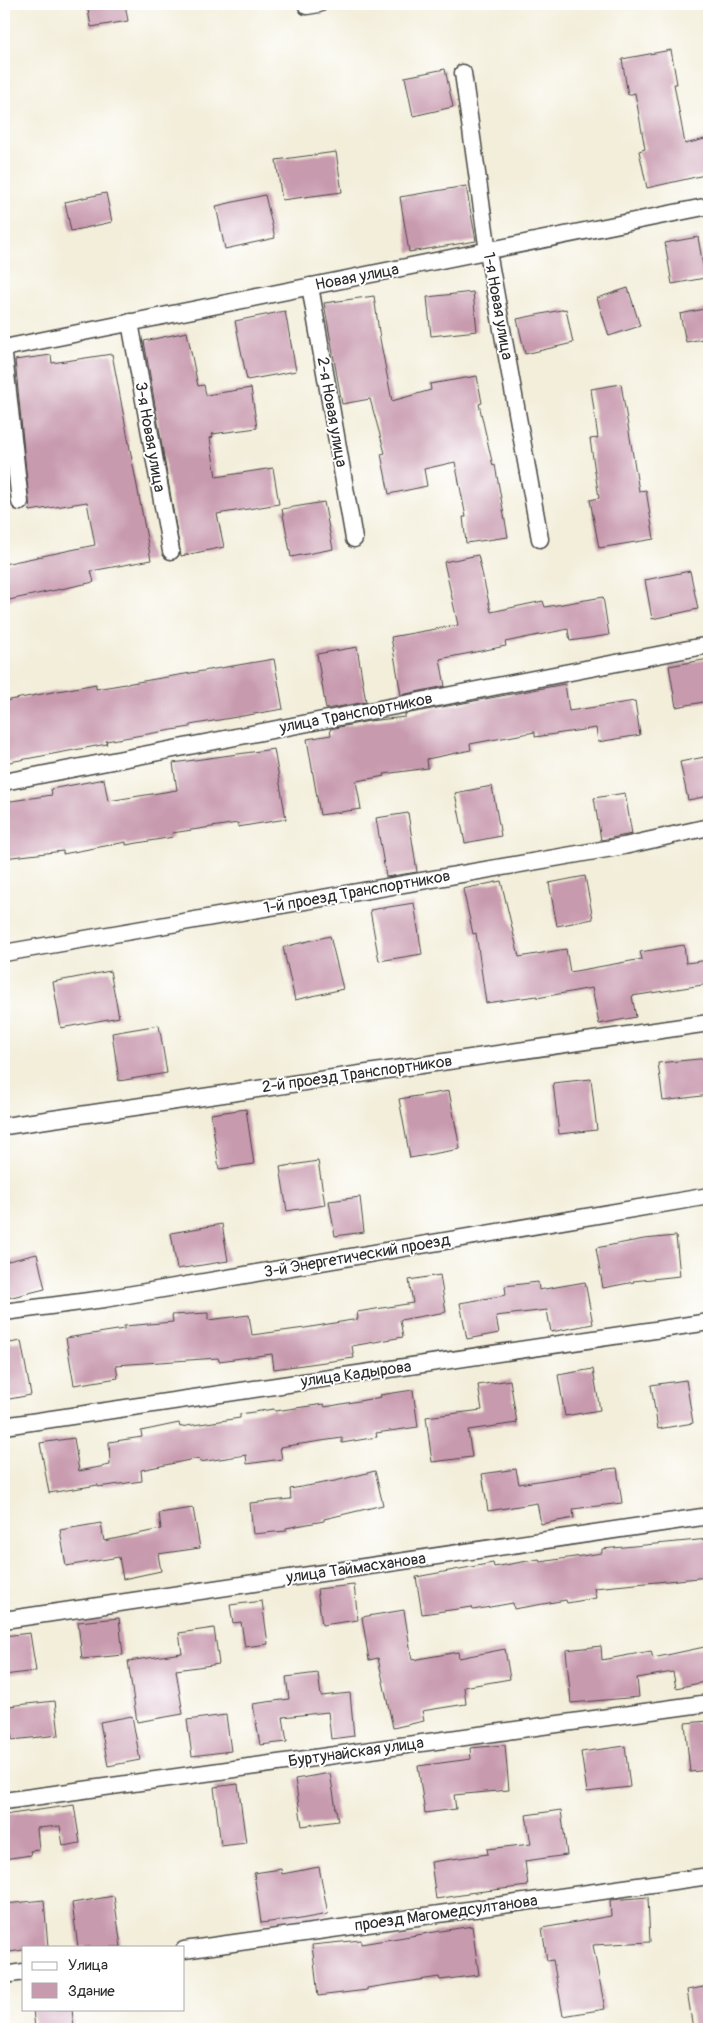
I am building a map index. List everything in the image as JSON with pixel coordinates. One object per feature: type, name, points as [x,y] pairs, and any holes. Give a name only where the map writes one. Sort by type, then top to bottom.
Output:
[{"type":"street","name":"1-я Новая улица","points":[[463,73],[488,252],[540,539]]},
{"type":"street","name":"Новая улица","points":[[4,348],[709,206]]},
{"type":"street","name":"2-я Новая улица","points":[[310,286],[354,539]]},
{"type":"street","name":"3-я Новая улица","points":[[130,322],[171,552]]},
{"type":"street","points":[[4,355],[20,502]]},
{"type":"street","name":"улица Транспортников","points":[[4,782],[709,645]]},
{"type":"street","name":"1-й проезд Транспортников","points":[[4,953],[624,846],[709,827]]},
{"type":"street","name":"2-й проезд Транспортников","points":[[5,1126],[709,1023]]},
{"type":"street","name":"3-й Энергетический проезд","points":[[4,1312],[104,1299],[709,1196]]},
{"type":"street","name":"улица Кадырова","points":[[4,1426],[709,1322]]},
{"type":"street","name":"улица Таймасханова","points":[[4,1620],[709,1516]]},
{"type":"street","name":"Буртунайская улица","points":[[4,1801],[709,1703]]},
{"type":"street","name":"проезд Магомедсултанова","points":[[185,1950],[709,1876]]},
{"type":"street","points":[[4,1975],[22,1972]]},
{"type":"building","points":[[87,4],[125,4],[128,21],[91,27]]},
{"type":"building","points":[[671,50],[677,84],[674,84],[685,144],[709,138],[709,174],[647,188],[639,151],[645,149],[635,93],[628,95],[622,59]]},
{"type":"building","points":[[445,69],[453,107],[413,116],[405,77]]},
{"type":"building","points":[[336,152],[342,192],[282,200],[276,160]]},
{"type":"building","points":[[466,186],[476,241],[409,252],[400,197]]},
{"type":"building","points":[[106,193],[112,222],[71,231],[65,202]]},
{"type":"building","points":[[265,195],[275,238],[225,249],[216,206]]},
{"type":"building","points":[[698,237],[705,278],[672,284],[665,243]]},
{"type":"building","points":[[628,288],[640,326],[609,336],[597,298]]},
{"type":"building","points":[[473,292],[477,331],[431,336],[427,297]]},
{"type":"building","points":[[374,296],[392,401],[431,390],[430,384],[477,376],[482,403],[479,404],[493,466],[495,465],[508,537],[466,543],[463,517],[466,517],[455,462],[424,469],[427,486],[389,494],[381,454],[385,453],[370,399],[342,404],[324,303]]},
{"type":"building","points":[[709,308],[709,338],[686,342],[680,314]]},
{"type":"building","points":[[566,309],[573,343],[525,354],[517,319]]},
{"type":"building","points":[[285,311],[296,371],[247,380],[235,321]]},
{"type":"building","points":[[187,332],[198,386],[204,385],[206,395],[251,388],[257,428],[212,434],[213,437],[210,438],[216,477],[273,468],[279,504],[217,514],[224,547],[181,556],[144,341]]},
{"type":"building","points":[[112,354],[151,560],[91,571],[94,582],[4,601],[4,564],[95,545],[87,502],[30,511],[15,360],[51,355],[52,363]]},
{"type":"building","points":[[621,384],[639,491],[646,490],[654,539],[599,548],[590,500],[599,498],[590,439],[598,438],[591,389]]},
{"type":"building","points":[[324,502],[333,549],[291,557],[282,509]]},
{"type":"building","points":[[478,555],[491,612],[543,601],[545,607],[603,597],[609,635],[570,641],[568,629],[505,642],[506,646],[440,659],[445,686],[401,695],[391,637],[458,625],[444,562]]},
{"type":"building","points":[[690,571],[698,609],[652,619],[645,580]]},
{"type":"building","points":[[357,647],[366,702],[326,709],[317,654]]},
{"type":"building","points":[[274,659],[283,709],[106,741],[107,744],[4,763],[4,701],[96,684],[96,689]]},
{"type":"building","points":[[709,659],[709,701],[676,707],[669,666]]},
{"type":"building","points":[[565,684],[569,711],[635,701],[640,735],[598,742],[596,728],[535,737],[535,732],[470,744],[471,750],[427,759],[428,768],[384,774],[385,776],[356,781],[361,809],[320,815],[307,739],[331,735],[330,729],[369,721],[405,717],[405,714]]},
{"type":"building","points":[[274,749],[286,819],[238,827],[238,823],[172,833],[173,837],[126,845],[126,842],[63,854],[63,851],[4,858],[4,802],[52,795],[51,789],[104,779],[108,801],[177,790],[173,763]]},
{"type":"building","points":[[709,756],[709,796],[688,800],[680,762]]},
{"type":"building","points":[[492,786],[501,836],[465,843],[455,793]]},
{"type":"building","points":[[625,793],[632,834],[601,840],[594,798]]},
{"type":"building","points":[[408,813],[417,872],[386,877],[376,818]]},
{"type":"building","points":[[585,876],[593,919],[557,926],[549,883]]},
{"type":"building","points":[[501,881],[519,957],[566,949],[570,972],[642,959],[640,952],[684,945],[686,963],[709,960],[709,984],[632,996],[636,1017],[599,1024],[592,988],[537,998],[537,996],[486,1003],[476,933],[473,934],[463,889]]},
{"type":"building","points":[[414,903],[422,954],[379,961],[370,910]]},
{"type":"building","points":[[330,936],[343,989],[295,1000],[283,947]]},
{"type":"building","points":[[110,971],[119,1017],[61,1028],[53,982]]},
{"type":"building","points":[[159,1025],[167,1073],[119,1081],[112,1033]]},
{"type":"building","points":[[709,1058],[709,1095],[663,1101],[658,1063]]},
{"type":"building","points":[[591,1079],[597,1130],[559,1134],[553,1083]]},
{"type":"building","points":[[449,1091],[460,1149],[410,1158],[399,1099]]},
{"type":"building","points":[[246,1109],[254,1164],[219,1169],[211,1114]]},
{"type":"building","points":[[318,1161],[325,1205],[287,1211],[280,1167]]},
{"type":"building","points":[[360,1197],[364,1232],[335,1236],[329,1201]]},
{"type":"building","points":[[222,1224],[228,1261],[177,1269],[171,1233]]},
{"type":"building","points":[[676,1236],[680,1276],[633,1281],[603,1288],[596,1248],[644,1239]]},
{"type":"building","points":[[37,1254],[45,1289],[4,1299],[4,1262]]},
{"type":"building","points":[[440,1275],[446,1312],[400,1320],[403,1337],[352,1346],[354,1358],[274,1369],[272,1354],[219,1361],[218,1358],[116,1365],[118,1378],[74,1385],[66,1338],[124,1329],[124,1326],[173,1322],[172,1315],[208,1313],[208,1320],[249,1315],[252,1335],[305,1328],[358,1319],[357,1312],[413,1303],[409,1280]]},
{"type":"building","points":[[538,1282],[539,1290],[585,1282],[593,1324],[551,1332],[547,1310],[496,1316],[499,1333],[467,1339],[460,1303],[506,1295],[505,1286]]},
{"type":"building","points":[[21,1341],[31,1395],[4,1400],[4,1344]]},
{"type":"building","points":[[593,1369],[600,1410],[565,1416],[558,1375]]},
{"type":"building","points":[[510,1380],[517,1423],[468,1430],[472,1457],[432,1462],[426,1417],[482,1410],[478,1385]]},
{"type":"building","points":[[686,1380],[693,1423],[658,1429],[651,1385]]},
{"type":"building","points":[[413,1390],[418,1427],[376,1433],[377,1437],[342,1443],[342,1438],[280,1447],[282,1459],[247,1464],[246,1455],[200,1462],[199,1458],[141,1470],[142,1481],[98,1487],[98,1485],[49,1493],[40,1443],[74,1438],[79,1471],[110,1465],[109,1442],[142,1437],[141,1431],[179,1423],[180,1427],[240,1418],[240,1414],[274,1409],[275,1411],[324,1404],[325,1407]]},
{"type":"building","points":[[617,1468],[622,1503],[573,1509],[574,1518],[541,1524],[537,1503],[488,1511],[482,1474],[516,1469],[519,1484],[582,1474],[582,1472]]},
{"type":"building","points":[[375,1471],[383,1505],[324,1519],[324,1521],[286,1528],[286,1531],[253,1534],[250,1503],[291,1499],[290,1489]]},
{"type":"building","points":[[193,1508],[200,1548],[158,1554],[161,1571],[123,1579],[119,1557],[66,1566],[60,1530],[101,1523],[104,1541],[161,1529],[159,1513]]},
{"type":"building","points":[[709,1539],[709,1577],[594,1588],[596,1598],[567,1603],[566,1600],[514,1609],[513,1603],[473,1610],[472,1607],[422,1614],[416,1577],[493,1563],[494,1567],[539,1559],[540,1562],[602,1553],[602,1549]]},
{"type":"building","points":[[354,1585],[358,1620],[322,1625],[317,1589]]},
{"type":"building","points":[[262,1601],[268,1644],[245,1647],[241,1622],[233,1623],[230,1605]]},
{"type":"building","points":[[404,1610],[412,1660],[458,1652],[459,1658],[505,1649],[510,1679],[464,1687],[466,1704],[422,1711],[424,1721],[393,1728],[378,1658],[369,1660],[362,1617]]},
{"type":"building","points":[[119,1618],[123,1655],[82,1659],[78,1622]]},
{"type":"building","points":[[214,1628],[219,1664],[176,1670],[183,1714],[137,1722],[128,1661],[182,1653],[179,1633]]},
{"type":"building","points":[[30,1633],[36,1671],[4,1675],[4,1636]]},
{"type":"building","points":[[601,1646],[602,1660],[651,1651],[653,1658],[709,1646],[709,1681],[676,1688],[673,1672],[637,1678],[639,1697],[571,1703],[566,1650]]},
{"type":"building","points":[[318,1673],[321,1696],[350,1693],[354,1736],[331,1739],[328,1712],[283,1717],[287,1742],[260,1745],[253,1704],[289,1699],[286,1677]]},
{"type":"building","points":[[55,1701],[59,1735],[12,1740],[8,1706]]},
{"type":"building","points":[[226,1715],[231,1751],[192,1756],[187,1720]]},
{"type":"building","points":[[132,1716],[140,1760],[108,1766],[100,1722]]},
{"type":"building","points":[[709,1721],[709,1770],[690,1772],[685,1723]]},
{"type":"building","points":[[505,1745],[509,1790],[454,1795],[456,1809],[425,1813],[418,1766],[471,1759],[470,1748]]},
{"type":"building","points":[[625,1746],[630,1787],[587,1792],[581,1752]]},
{"type":"building","points":[[330,1773],[338,1821],[302,1826],[295,1779]]},
{"type":"building","points":[[238,1784],[246,1843],[221,1846],[214,1787]]},
{"type":"building","points":[[74,1805],[80,1843],[63,1846],[60,1826],[37,1828],[39,1850],[30,1851],[31,1855],[4,1859],[4,1815]]},
{"type":"building","points":[[561,1810],[567,1855],[525,1861],[528,1886],[436,1899],[431,1862],[488,1854],[487,1849],[531,1844],[526,1815]]},
{"type":"building","points":[[319,1867],[328,1914],[295,1920],[261,1923],[254,1873],[281,1869],[282,1874]]},
{"type":"building","points":[[114,1896],[121,1946],[78,1946],[72,1903]]},
{"type":"building","points":[[648,1897],[650,1942],[593,1945],[605,2009],[563,2016],[553,1960],[547,1961],[542,1928],[611,1916],[610,1900]]},
{"type":"building","points":[[44,1900],[48,1946],[22,1946],[22,1950],[9,1952],[5,1904]]},
{"type":"building","points":[[472,1926],[479,1975],[440,1980],[439,1977],[367,1988],[367,1990],[318,1996],[312,1945],[361,1940],[361,1944]]},
{"type":"building","points":[[709,1986],[709,2027],[693,2029],[687,1990]]},
{"type":"building","points":[[33,2010],[72,2010],[74,2029],[35,2029]]}]
